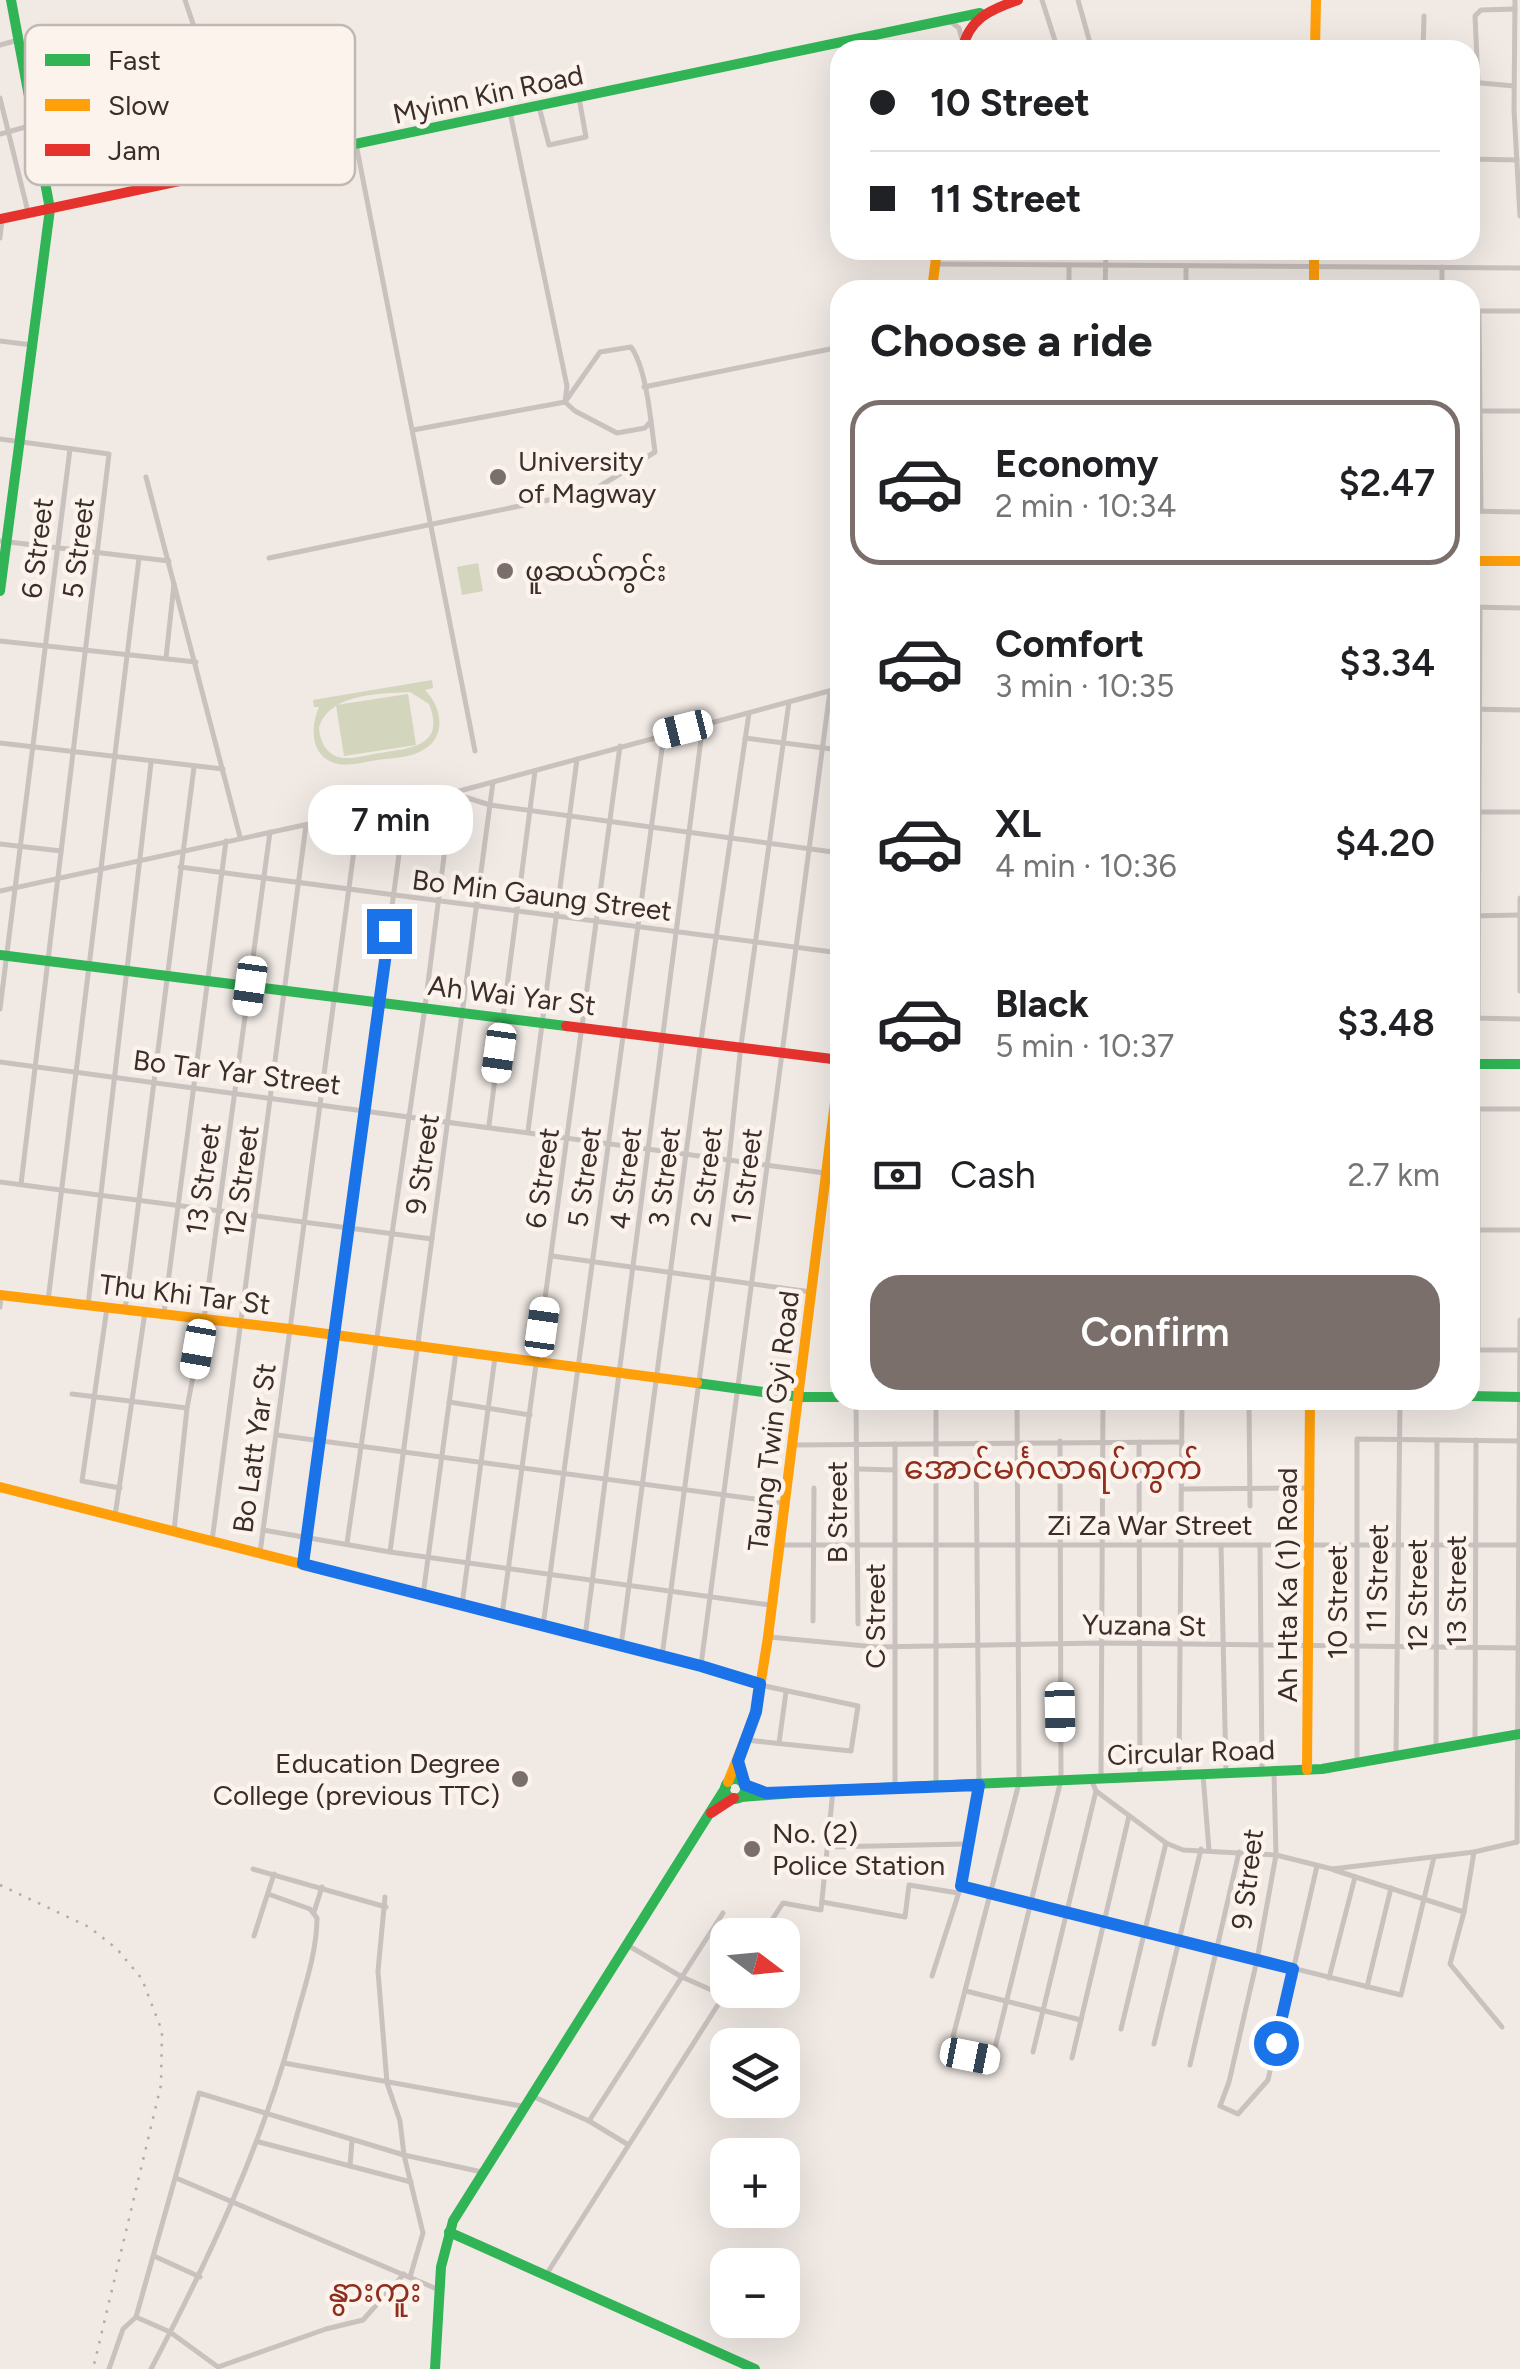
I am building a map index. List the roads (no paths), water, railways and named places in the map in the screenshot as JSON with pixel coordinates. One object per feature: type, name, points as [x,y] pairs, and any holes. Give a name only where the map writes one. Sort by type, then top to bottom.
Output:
[{"type":"main road","points":[[11,0],[25,80]]},
{"type":"main road","name":"Myinn Kin Road","points":[[863,40],[951,22],[1018,0]]},
{"type":"main road","points":[[1315,40],[1316,0]]},
{"type":"main road","points":[[964,40],[970,23],[984,12]]},
{"type":"main road","name":"Myinn Kin Road","points":[[356,144],[830,47]]},
{"type":"main road","points":[[0,591],[3,542],[50,208],[45,185]]},
{"type":"main road","name":"Myinn Kin Road","points":[[1,219],[160,185]]},
{"type":"main road","points":[[934,280],[936,260]]},
{"type":"main road","points":[[1314,260],[1314,280]]},
{"type":"main road","points":[[1480,561],[1520,561]]},
{"type":"main road","name":"Ah Wai Yar St","points":[[3,956],[701,1040],[830,1059]]},
{"type":"main road","points":[[1480,1064],[1520,1064]]},
{"type":"main road","name":"Taung Twin Gyi Road","points":[[627,1945],[712,1813],[736,1788],[738,1761],[760,1684],[768,1637],[830,1155]]},
{"type":"main road","name":"Thu Khi Tar St","points":[[0,1299],[48,1300],[800,1397],[830,1397]]},
{"type":"main road","points":[[1480,1396],[1520,1397]]},
{"type":"main road","name":"Ah Hta Ka (1) Road","points":[[1307,1770],[1310,1410]]},
{"type":"main road","points":[[0,1487],[760,1684]]},
{"type":"main road","name":"Circular Road","points":[[736,1788],[766,1793],[1307,1770],[1518,1734]]},
{"type":"main road","points":[[435,2369],[440,2342],[439,2290],[449,2232],[627,1945]]},
{"type":"main road","points":[[449,2232],[754,2369]]},
{"type":"street","points":[[185,0],[193,25]]},
{"type":"street","points":[[1042,0],[1055,40]]},
{"type":"street","points":[[1078,0],[1089,40]]},
{"type":"street","points":[[1515,0],[1520,216]]},
{"type":"street","points":[[1475,40],[1475,16],[1481,10],[1515,9]]},
{"type":"street","points":[[1424,16],[1424,40]]},
{"type":"street","points":[[951,22],[960,28],[961,40]]},
{"type":"street","points":[[0,45],[18,40]]},
{"type":"street","points":[[1480,83],[1514,86]]},
{"type":"street","points":[[0,98],[29,213]]},
{"type":"street","points":[[539,106],[549,144],[586,136],[579,98]]},
{"type":"street","points":[[510,112],[567,386],[565,402]]},
{"type":"street","points":[[0,134],[25,127]]},
{"type":"street","points":[[356,144],[475,751]]},
{"type":"street","points":[[1480,159],[1517,160]]},
{"type":"street","points":[[0,238],[1,219]]},
{"type":"street","points":[[1105,280],[1106,260]]},
{"type":"street","points":[[936,264],[1520,268]]},
{"type":"street","points":[[1069,265],[1069,280]]},
{"type":"street","points":[[1186,266],[1186,280]]},
{"type":"street","points":[[1442,267],[1442,280]]},
{"type":"street","points":[[1520,311],[1480,311],[1481,511],[1520,512]]},
{"type":"street","points":[[0,341],[32,344]]},
{"type":"street","points":[[269,558],[592,491],[654,452],[644,387],[636,355],[630,348],[600,352],[565,402],[413,430]]},
{"type":"street","points":[[644,387],[830,349]]},
{"type":"street","points":[[565,402],[622,434],[645,428],[650,422]]},
{"type":"street","points":[[1481,411],[1520,411]]},
{"type":"street","points":[[0,440],[70,448]]},
{"type":"street","name":"5 Street","points":[[21,1184],[109,454],[70,448]]},
{"type":"street","name":"6 Street","points":[[0,1009],[3,956],[15,888],[70,448]]},
{"type":"street","points":[[146,477],[240,837]]},
{"type":"street","points":[[3,542],[169,562]]},
{"type":"street","points":[[48,1300],[140,558]]},
{"type":"street","points":[[166,659],[174,581]]},
{"type":"street","points":[[1520,608],[1480,608],[1480,710],[1520,710]]},
{"type":"street","points":[[0,640],[196,662]]},
{"type":"street","points":[[0,892],[452,793],[830,691]]},
{"type":"street","name":"1 Street","points":[[701,1666],[830,691]]},
{"type":"street","name":"2 Street","points":[[662,1656],[789,702]]},
{"type":"street","name":"3 Street","points":[[620,1646],[749,713]]},
{"type":"street","name":"4 Street","points":[[586,1637],[703,724]]},
{"type":"street","name":"5 Street","points":[[542,1626],[664,734]]},
{"type":"street","points":[[746,738],[830,749]]},
{"type":"street","points":[[0,743],[223,769]]},
{"type":"street","name":"6 Street","points":[[502,1616],[620,746]]},
{"type":"street","points":[[528,1131],[578,759]]},
{"type":"street","points":[[88,1305],[151,763]]},
{"type":"street","points":[[125,1310],[194,767]]},
{"type":"street","points":[[489,1126],[535,770]]},
{"type":"street","name":"9 Street","points":[[390,1552],[493,782]]},
{"type":"street","points":[[452,793],[490,805],[830,851]]},
{"type":"street","points":[[348,1543],[452,793]]},
{"type":"street","points":[[303,1564],[406,803]]},
{"type":"street","points":[[1480,812],[1520,812]]},
{"type":"street","name":"Bo Latt Yar St","points":[[260,1554],[359,813]]},
{"type":"street","name":"12 Street","points":[[212,1541],[306,825]]},
{"type":"street","name":"13 Street","points":[[174,1532],[187,1408],[204,1319],[270,832]]},
{"type":"street","points":[[164,1314],[226,840]]},
{"type":"street","points":[[0,844],[61,851]]},
{"type":"street","name":"Bo Min Gaung Street","points":[[180,867],[830,952]]},
{"type":"street","points":[[1520,898],[1520,991]]},
{"type":"street","points":[[1480,916],[1520,915]]},
{"type":"street","points":[[1480,1018],[1520,1019]]},
{"type":"street","name":"Bo Tar Yar Street","points":[[0,1062],[826,1173]]},
{"type":"street","points":[[1480,1109],[1520,1109]]},
{"type":"street","points":[[0,1182],[432,1239]]},
{"type":"street","points":[[1480,1230],[1520,1230]]},
{"type":"street","points":[[552,1256],[812,1292]]},
{"type":"street","points":[[107,1308],[82,1481],[120,1488]]},
{"type":"street","points":[[115,1516],[145,1312]]},
{"type":"street","points":[[1332,1869],[1474,1852],[1518,1841],[1520,1320]]},
{"type":"street","points":[[1480,1350],[1520,1350]]},
{"type":"street","points":[[423,1595],[456,1352]]},
{"type":"street","points":[[462,1605],[495,1357]]},
{"type":"street","points":[[72,1394],[187,1408]]},
{"type":"street","points":[[450,1402],[530,1415]]},
{"type":"street","name":"B Street","points":[[856,1410],[858,1624]]},
{"type":"street","points":[[936,1410],[936,1786]]},
{"type":"street","points":[[1017,1410],[1019,1783],[949,2052],[992,2060],[1061,1780],[1060,1442]]},
{"type":"street","points":[[1033,2052],[1096,1791],[1102,1643],[1102,1410]]},
{"type":"street","points":[[1179,1776],[1182,1410]]},
{"type":"street","points":[[1249,1410],[1250,1506]]},
{"type":"street","name":"11 Street","points":[[1396,1757],[1400,1410]]},
{"type":"street","points":[[276,1435],[786,1503]]},
{"type":"street","name":"10 Street","points":[[1357,1764],[1358,1439],[1399,1439]]},
{"type":"street","points":[[1399,1439],[1520,1441]]},
{"type":"street","name":"12 Street","points":[[1436,1750],[1437,1440]]},
{"type":"street","name":"13 Street","points":[[1476,1440],[1476,1742]]},
{"type":"street","points":[[1139,1442],[1140,1778]]},
{"type":"street","points":[[793,1445],[1182,1442]]},
{"type":"street","points":[[932,1976],[960,1890],[979,1785],[976,1443]]},
{"type":"street","name":"C Street","points":[[895,1444],[895,1788]]},
{"type":"street","points":[[856,1470],[895,1470]]},
{"type":"street","points":[[813,1621],[814,1488]]},
{"type":"street","points":[[1182,1489],[1310,1488]]},
{"type":"street","points":[[263,1530],[390,1552],[772,1605]]},
{"type":"street","name":"Zi Za War Street","points":[[780,1545],[1520,1545]]},
{"type":"street","points":[[1222,1545],[1226,1774]]},
{"type":"street","name":"9 Street","points":[[1260,1545],[1260,1646],[1276,1855],[1229,2082],[1220,2106],[1238,2114],[1268,2080],[1293,1969]]},
{"type":"street","name":"Yuzana St","points":[[768,1637],[896,1647],[1102,1643],[1519,1648]]},
{"type":"street","points":[[746,1740],[852,1751],[858,1706],[760,1684]]},
{"type":"street","points":[[779,1743],[786,1692]]},
{"type":"street","points":[[1203,1775],[1209,1850]]},
{"type":"street","points":[[773,1918],[783,1903],[821,1910],[833,1790]]},
{"type":"street","points":[[1096,1791],[1166,1844],[1183,1850],[1276,1855],[1464,1912]]},
{"type":"street","points":[[1072,2058],[1130,1816]]},
{"type":"street","points":[[827,1847],[966,1844]]},
{"type":"street","points":[[1121,2029],[1166,1844]]},
{"type":"street","points":[[1154,2044],[1200,1849]]},
{"type":"street","points":[[1190,2065],[1239,1852]]},
{"type":"street","points":[[1474,1852],[1450,1964],[1502,2027]]},
{"type":"street","points":[[822,1902],[905,1917],[910,1885],[992,1894],[1402,1995],[1434,1857]]},
{"type":"street","points":[[1293,1969],[1317,1866]]},
{"type":"street","points":[[253,1869],[386,1907]]},
{"type":"street","points":[[254,1936],[274,1874]]},
{"type":"street","points":[[1329,1978],[1355,1876]]},
{"type":"street","points":[[151,2369],[200,2277],[258,2142],[284,2063],[317,1928],[314,1912],[322,1888]]},
{"type":"street","points":[[1367,1987],[1391,1888]]},
{"type":"street","points":[[268,1894],[314,1912]]},
{"type":"street","points":[[136,2317],[170,2332],[212,2367],[231,2366],[326,2329],[362,2320],[407,2275],[422,2233],[400,2121],[387,2084],[378,1970],[386,1898]]},
{"type":"street","points":[[588,2121],[723,1913]]},
{"type":"street","points":[[627,1945],[682,1977],[710,1987]]},
{"type":"street","points":[[966,1990],[1007,2004],[1081,2020]]},
{"type":"street","points":[[546,2276],[716,2008]]},
{"type":"street","points":[[284,2063],[524,2107]]},
{"type":"street","points":[[110,2369],[123,2329],[136,2317],[198,2093],[404,2155],[483,2172]]},
{"type":"street","points":[[531,2096],[588,2121],[627,2144]]},
{"type":"street","points":[[350,2166],[352,2140]]},
{"type":"street","points":[[258,2142],[410,2182]]},
{"type":"street","points":[[176,2178],[439,2290]]},
{"type":"street","points":[[154,2256],[200,2277]]},
{"type":"railway","points":[[0,1885],[89,1927],[117,1949],[142,1979],[162,2031],[161,2085],[93,2369]]},
{"type":"place","name":"University of Magway","points":[[498,477]]},
{"type":"place","name":"ဖူဆယ်ကွင်း","points":[[505,571]]},
{"type":"place","name":"Education Degree College (previous TTC)","points":[[520,1779]]},
{"type":"place","name":"No. (2) Police Station","points":[[752,1849]]},
{"type":"district","name":"အောင်မင်္ဂလာရပ်ကွက်","points":[[1053,1468]]},
{"type":"district","name":"နွားကူး","points":[[375,2291]]}]
